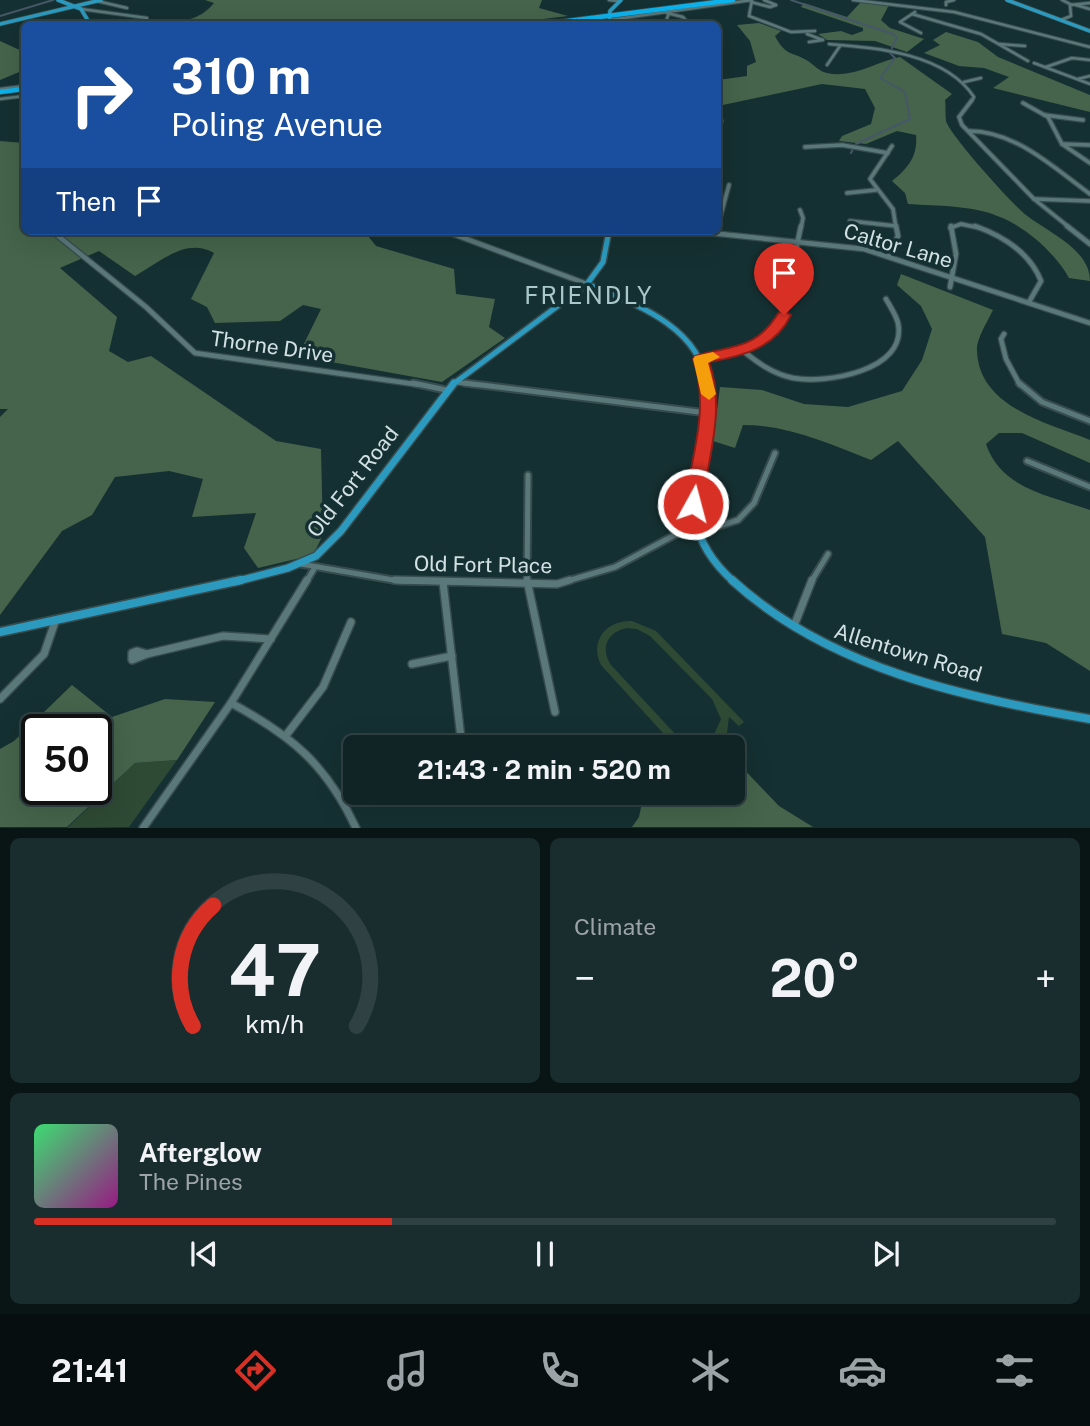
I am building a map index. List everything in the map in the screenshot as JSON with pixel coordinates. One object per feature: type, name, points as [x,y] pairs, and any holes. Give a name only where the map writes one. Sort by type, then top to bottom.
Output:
[{"type":"highway","points":[[614,5],[622,10],[640,10],[715,0]]},
{"type":"highway","points":[[583,21],[731,2]]},
{"type":"highway","points":[[576,21],[609,19],[640,10]]},
{"type":"highway","points":[[0,94],[21,91]]},
{"type":"main road","points":[[58,0],[81,9],[88,21]]},
{"type":"main road","points":[[0,24],[99,0]]},
{"type":"main road","points":[[1007,0],[1090,31]]},
{"type":"main road","points":[[609,19],[614,5],[620,1]]},
{"type":"main road","points":[[64,8],[71,3]]},
{"type":"main road","name":"Old Fort Road","points":[[0,632],[204,590],[300,564],[320,554],[335,539],[446,390],[587,284],[603,262],[608,235]]},
{"type":"main road","name":"Allentown Road","points":[[587,284],[661,317],[683,336],[700,359],[708,385],[707,413],[693,497],[697,529],[706,549],[728,578],[756,603],[792,629],[834,650],[961,690],[1090,719]]},
{"type":"street","points":[[99,0],[127,8]]},
{"type":"street","points":[[609,0],[620,1]]},
{"type":"street","points":[[764,0],[776,5],[771,7]]},
{"type":"street","points":[[853,0],[960,13],[1090,47]]},
{"type":"street","points":[[946,5],[946,2],[954,0]]},
{"type":"street","points":[[1062,0],[1090,9]]},
{"type":"street","points":[[1078,0],[1090,2]]},
{"type":"street","points":[[751,1],[749,16],[823,40],[809,42]]},
{"type":"street","points":[[609,19],[731,2],[751,1],[781,10]]},
{"type":"street","points":[[731,2],[731,8]]},
{"type":"street","points":[[1059,19],[1070,18],[1068,8],[1072,4],[1090,2]]},
{"type":"street","points":[[919,7],[902,19],[901,23],[922,33]]},
{"type":"street","points":[[81,9],[147,18]]},
{"type":"street","points":[[665,21],[666,13]]},
{"type":"street","points":[[666,13],[683,17],[686,21]]},
{"type":"street","points":[[912,14],[981,34],[1028,61]]},
{"type":"street","points":[[806,33],[815,31]]},
{"type":"street","points":[[829,44],[903,53],[964,82],[974,97],[959,117],[969,131],[1034,199],[1090,244]]},
{"type":"street","points":[[999,44],[1025,46]]},
{"type":"street","points":[[827,65],[840,46]]},
{"type":"street","points":[[1045,67],[1072,58],[1090,60]]},
{"type":"street","points":[[1034,63],[1090,84]]},
{"type":"street","points":[[1078,79],[1090,76]]},
{"type":"street","points":[[964,82],[981,78]]},
{"type":"street","points":[[1023,103],[1044,115],[1055,126],[1062,144],[1090,163]]},
{"type":"street","points":[[1044,115],[1083,120]]},
{"type":"street","points":[[969,131],[989,131],[1003,135],[1090,194]]},
{"type":"street","points":[[1062,144],[1090,145]]},
{"type":"street","points":[[805,147],[842,145],[888,153]]},
{"type":"street","points":[[888,256],[897,240],[891,204],[876,190],[870,177],[892,146]]},
{"type":"street","points":[[721,214],[729,185]]},
{"type":"street","points":[[847,193],[876,190]]},
{"type":"street","points":[[1034,199],[1090,201]]},
{"type":"street","points":[[700,359],[742,350],[765,340],[779,327],[791,285],[803,218],[800,210]]},
{"type":"street","points":[[850,221],[896,226]]},
{"type":"street","points":[[950,287],[956,254],[950,224],[981,227],[996,234],[1037,268],[1041,281],[1029,302]]},
{"type":"street","name":"Caltor Lane","points":[[721,234],[844,245],[888,256],[1090,323]]},
{"type":"street","name":"Thorne Drive","points":[[57,235],[146,307],[195,353],[391,379],[446,390]]},
{"type":"street","points":[[456,235],[587,284]]},
{"type":"street","points":[[742,350],[764,370],[793,379],[820,380],[858,374],[885,355],[898,337],[898,320],[886,299]]},
{"type":"street","points":[[1004,334],[1001,339],[1006,363],[1017,384],[1037,399],[1090,421]]},
{"type":"street","points":[[454,382],[707,413]]},
{"type":"street","name":"Old Fort Place","points":[[300,564],[314,569],[399,581],[556,584],[596,575],[631,560],[677,532],[723,526],[743,516],[754,503],[775,453]]},
{"type":"street","points":[[1027,461],[1090,486]]},
{"type":"street","points":[[528,475],[527,584],[555,712]]},
{"type":"street","points":[[792,629],[812,580],[828,554]]},
{"type":"street","points":[[143,828],[231,704],[314,569]]},
{"type":"street","points":[[443,582],[461,735]]},
{"type":"street","points":[[287,734],[323,687],[351,621]]},
{"type":"street","points":[[0,699],[44,654],[55,622]]},
{"type":"street","points":[[147,654],[226,634],[242,633],[271,639]]},
{"type":"street","points":[[412,664],[452,656]]},
{"type":"street","points":[[231,704],[287,734],[324,768],[356,828]]},
{"type":"green space","points":[[205,0],[542,0],[539,8],[568,16],[527,21],[180,21],[193,18],[214,3]]},
{"type":"green space","points":[[861,2],[889,5],[881,20],[890,28],[924,39],[907,52],[875,41],[827,40],[818,34],[841,31],[852,35],[863,31],[863,28],[801,7],[804,3],[847,17]]},
{"type":"green space","points":[[759,23],[781,31],[775,36],[783,47],[824,72],[846,74],[900,57],[952,94],[945,100],[946,121],[958,140],[1026,215],[1076,251],[1088,270],[1090,281],[1069,278],[1039,242],[1020,227],[1000,217],[967,208],[908,204],[905,193],[892,181],[911,161],[916,135],[897,131],[866,144],[839,141],[842,136],[871,124],[875,108],[865,89],[822,84],[721,105],[721,80],[747,76],[747,66],[756,62],[750,41],[737,25]]},
{"type":"green space","points":[[946,32],[978,42],[998,57],[1090,95],[1090,112],[993,88],[1009,77],[984,68],[959,66],[924,53],[940,45],[933,40]]},
{"type":"green space","points":[[0,41],[21,51],[21,71],[0,80]]},
{"type":"green space","points":[[0,141],[21,143],[21,235],[368,236],[376,246],[454,269],[456,294],[495,299],[489,327],[505,338],[442,382],[298,356],[321,309],[303,305],[280,321],[215,323],[207,307],[191,299],[214,253],[204,249],[193,248],[173,253],[135,276],[99,251],[60,268],[117,317],[109,351],[128,362],[151,356],[276,441],[321,449],[323,535],[313,555],[258,568],[244,548],[256,513],[192,517],[203,479],[169,471],[115,477],[92,515],[62,531],[0,615],[0,417],[8,409],[0,409]]},
{"type":"green space","points":[[901,274],[993,310],[977,346],[981,370],[989,386],[1018,410],[1090,440],[1090,463],[1022,433],[999,433],[986,444],[1003,472],[1015,481],[1043,495],[1090,510],[1090,671],[1046,643],[1002,634],[985,537],[898,441],[871,460],[808,436],[760,426],[743,425],[735,448],[713,441],[720,387],[762,390],[804,404],[848,407],[902,391],[922,360],[932,329],[921,306],[897,285]]},
{"type":"green space","points":[[632,621],[656,631],[744,722],[739,726],[729,717],[727,733],[714,735],[721,719],[712,699],[650,636],[637,629],[620,630],[607,642],[608,659],[676,735],[665,735],[601,665],[597,647],[599,640],[608,628]]},
{"type":"green space","points":[[72,685],[108,714],[42,714]]},
{"type":"green space","points":[[165,699],[215,702],[177,760],[135,763],[112,785],[112,717]]},
{"type":"green space","points":[[21,734],[21,805],[90,805],[67,827],[0,827],[0,749]]},
{"type":"green space","points":[[177,760],[129,827],[67,828],[91,805],[112,805],[112,785],[135,763]]},
{"type":"green space","points":[[745,771],[779,806],[813,827],[632,827],[639,817],[642,805],[745,805]]},
{"type":"waterway","points":[[0,16],[53,0]]},
{"type":"waterway","points":[[791,0],[893,34],[897,37],[892,48]]},
{"type":"waterway","points":[[856,144],[910,119],[905,92],[880,78],[895,58],[890,53]]},
{"type":"waterway","points":[[851,153],[853,149]]},
{"type":"slow traffic","points":[[709,394],[704,366],[700,359],[713,357]]},
{"type":"district","name":"FRIENDLY","points":[[589,296]]},
{"type":"route","points":[[693,504],[708,407],[708,385],[700,359],[733,353],[760,342],[777,330],[784,315]]}]
